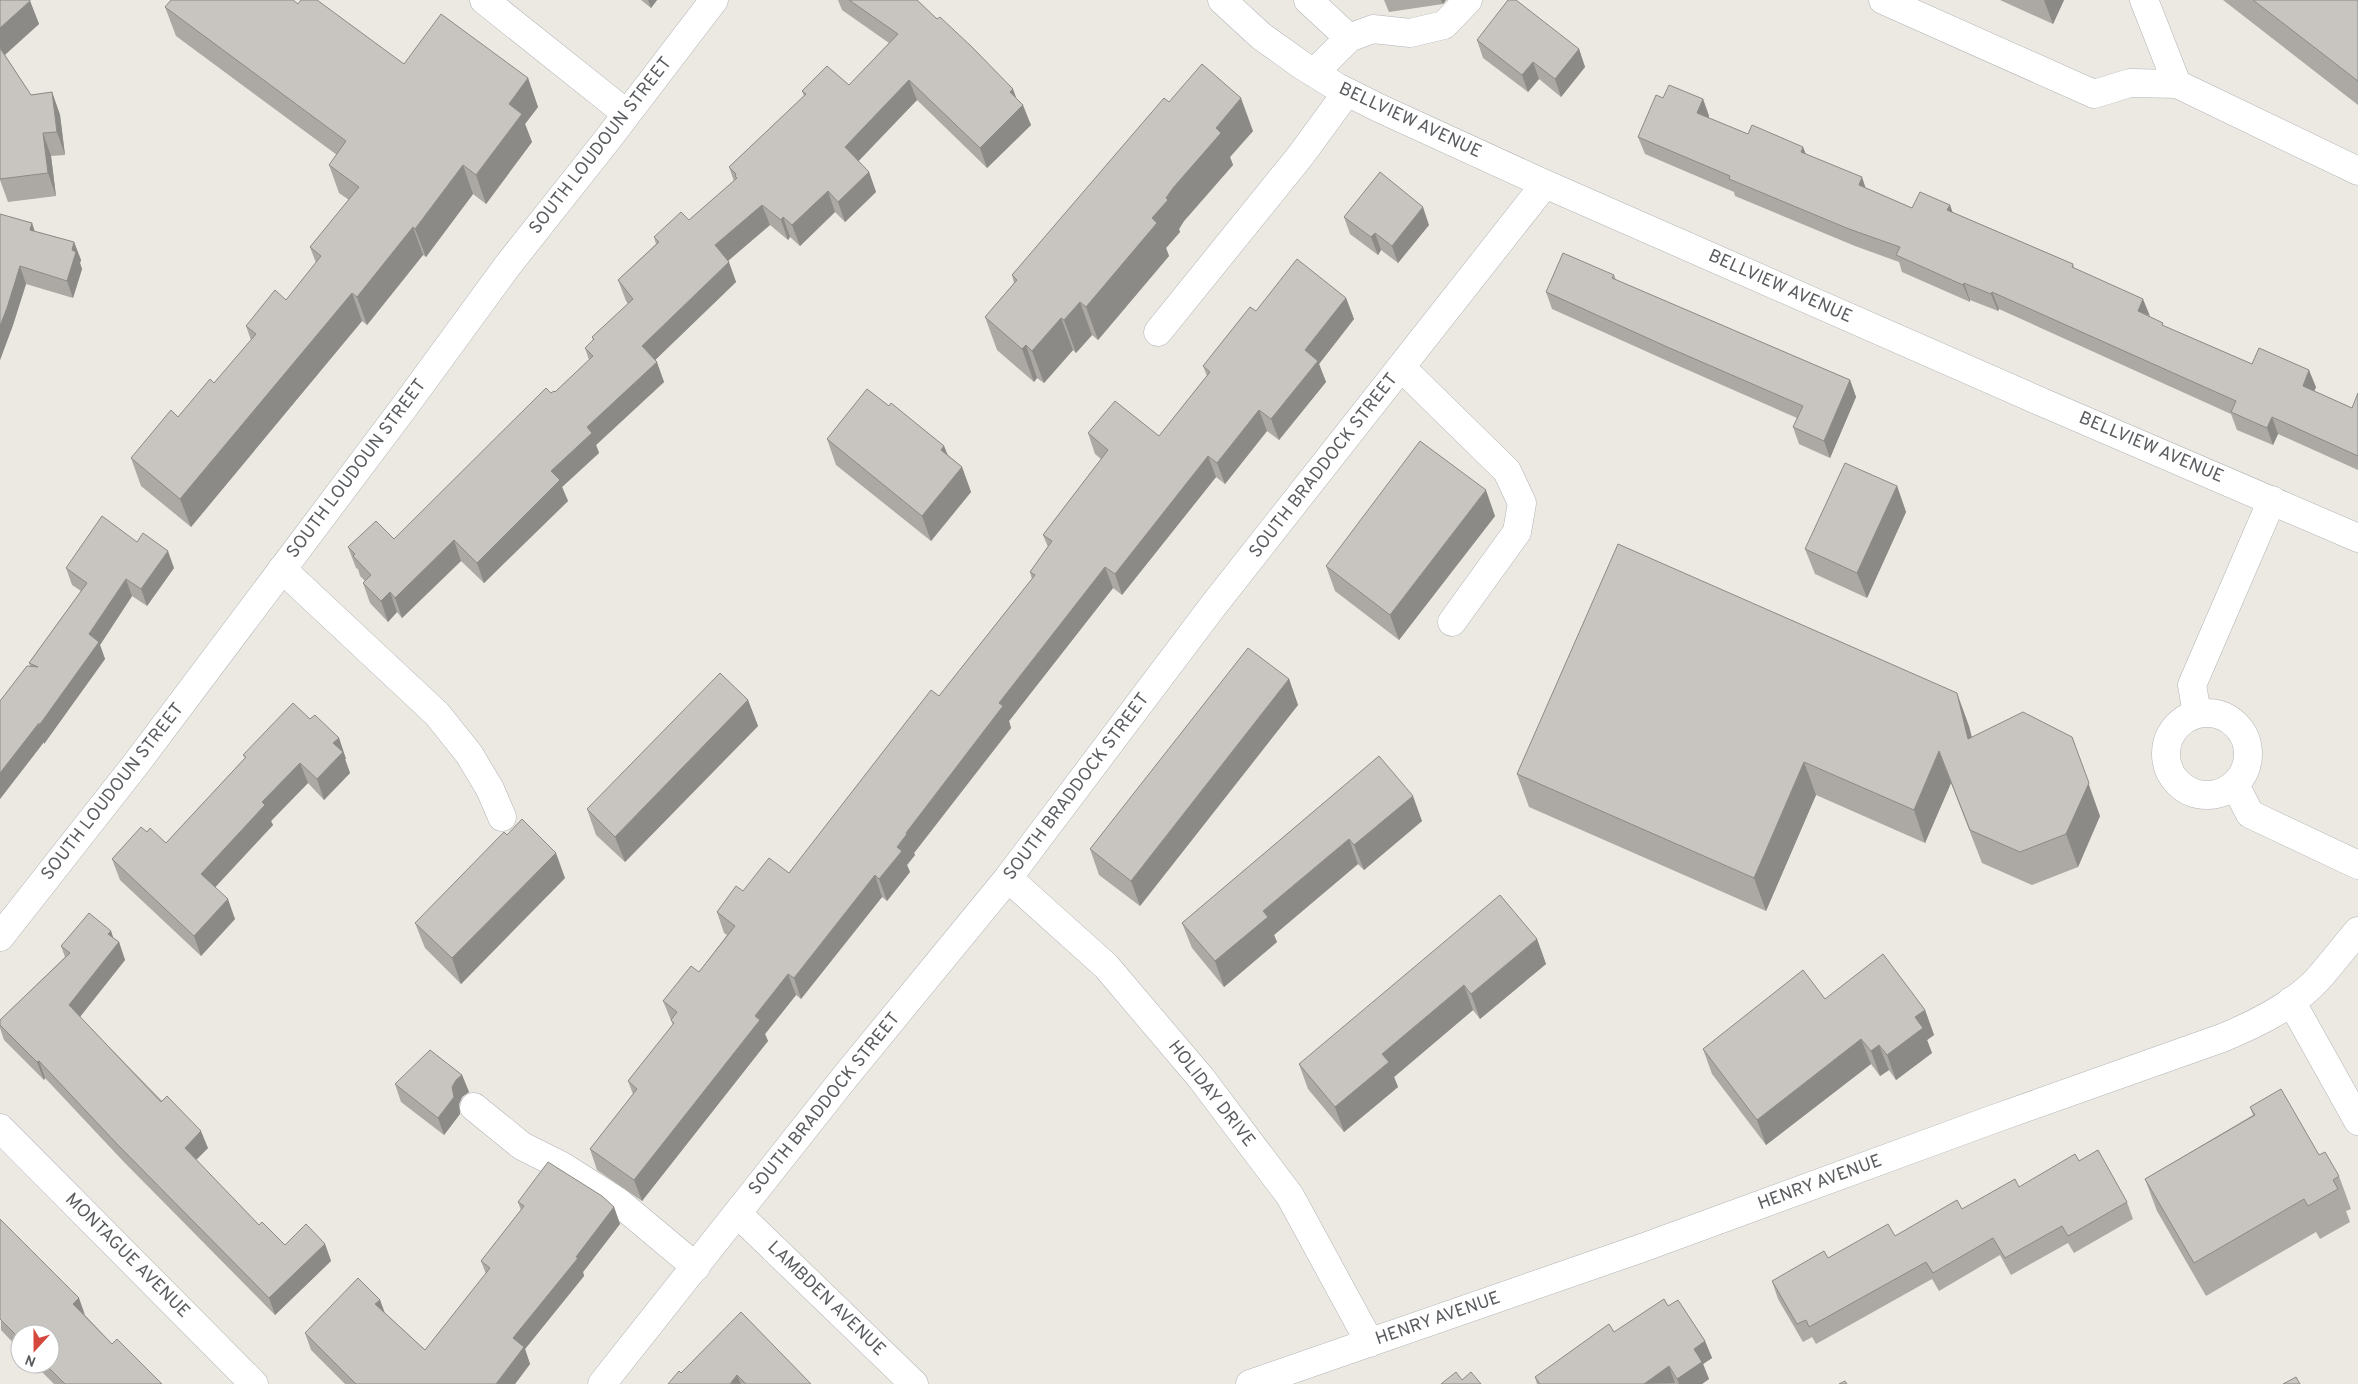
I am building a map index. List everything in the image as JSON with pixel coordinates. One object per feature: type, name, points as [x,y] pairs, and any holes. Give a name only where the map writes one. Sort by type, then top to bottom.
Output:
[{"type":"street","points":[[484,0],[627,114]]},
{"type":"street","name":"SOUTH LOUDOUN STREET","points":[[0,937],[138,760],[508,265],[714,0]]},
{"type":"street","name":"BELLVIEW AVENUE","points":[[1222,0],[1261,36],[1314,73],[1347,92],[1545,184],[2044,403],[2358,538]]},
{"type":"street","points":[[1308,0],[1349,38]]},
{"type":"street","points":[[1314,73],[1349,38],[1374,29],[1410,33],[1444,25],[1468,0]]},
{"type":"street","points":[[1882,0],[2094,94],[2130,83],[2177,84],[2358,171]]},
{"type":"street","points":[[2144,0],[2177,84]]},
{"type":"street","points":[[1158,332],[1301,155],[1347,92]]},
{"type":"street","name":"SOUTH BRADDOCK STREET","points":[[602,1384],[845,1077],[1008,878],[1214,606],[1545,184]]},
{"type":"street","points":[[1401,367],[1506,471],[1522,503],[1517,532],[1452,622]]},
{"type":"street","points":[[2197,713],[2192,685],[2272,500]]},
{"type":"street","points":[[282,569],[437,714],[469,754],[490,789],[502,817]]},
{"type":"street","points":[[2197,713],[2219,714],[2237,726],[2248,745],[2247,766],[2235,785],[2216,795],[2195,794],[2177,783],[2166,764],[2167,742],[2178,724],[2197,713]]},
{"type":"street","points":[[2235,785],[2250,814],[2358,865]]},
{"type":"street","name":"HOLIDAY DRIVE","points":[[1008,878],[1106,966],[1201,1078],[1290,1196],[1370,1343]]},
{"type":"street","name":"HENRY AVENUE","points":[[1250,1384],[1642,1248],[1991,1120],[2222,1038],[2250,1026],[2291,1001],[2317,980],[2358,930]]},
{"type":"street","points":[[2291,1001],[2358,1121]]},
{"type":"street","points":[[474,1107],[522,1146],[562,1166],[617,1201],[696,1267]]},
{"type":"street","name":"MONTAGUE AVENUE","points":[[0,1128],[254,1384]]},
{"type":"street","name":"LAMBDEN AVENUE","points":[[738,1214],[914,1384]]},
{"type":"building","points":[[0,0],[30,0],[30,1],[0,28]]},
{"type":"building","points":[[171,0],[293,0],[298,4],[301,0],[317,0],[404,64],[441,14],[528,78],[509,104],[522,114],[476,175],[463,165],[415,229],[413,227],[357,297],[352,293],[180,499],[131,458],[171,410],[178,417],[210,379],[214,383],[256,334],[246,326],[275,290],[286,300],[321,256],[310,247],[359,187],[329,165],[346,141],[165,7]]},
{"type":"building","points":[[849,0],[917,0],[937,19],[940,17],[972,47],[1013,89],[1010,92],[1023,105],[980,148],[909,80],[845,147],[869,172],[838,202],[828,191],[792,225],[783,217],[781,220],[762,205],[715,245],[729,262],[642,346],[657,362],[587,427],[592,433],[551,471],[560,480],[477,563],[454,540],[395,598],[390,592],[381,601],[363,583],[371,575],[353,556],[355,554],[348,547],[376,521],[394,539],[546,388],[551,393],[555,392],[593,356],[585,348],[594,339],[592,337],[633,299],[618,280],[659,242],[654,237],[681,212],[689,220],[737,178],[736,174],[729,167],[806,94],[802,91],[827,66],[849,85],[898,34]]},
{"type":"building","points":[[1508,0],[1516,0],[1579,49],[1555,79],[1533,62],[1522,75],[1477,40]]},
{"type":"building","points":[[2253,0],[2358,0],[2358,81]]},
{"type":"building","points":[[0,48],[31,95],[52,92],[57,132],[43,133],[48,173],[0,179]]},
{"type":"building","points":[[1202,64],[1241,98],[1216,128],[1221,133],[1173,188],[1166,198],[1168,200],[1152,218],[1157,223],[1086,307],[1080,302],[1064,320],[1061,318],[1032,351],[1026,345],[1022,349],[985,317],[1017,280],[1012,275],[1164,98],[1169,102]]},
{"type":"building","points":[[1669,85],[1703,99],[1697,113],[1748,134],[1752,125],[1803,147],[1801,152],[1862,177],[1859,185],[1912,208],[1920,192],[1950,205],[1947,210],[2073,264],[2072,267],[2143,299],[2138,311],[2163,323],[2162,325],[2252,364],[2259,348],[2309,370],[2303,386],[2352,408],[2358,393],[2358,456],[2272,417],[2267,428],[2231,412],[2236,401],[1992,292],[1991,294],[1964,283],[1963,285],[1896,255],[1900,247],[1849,229],[1729,179],[1730,176],[1638,137],[1656,95],[1663,98]]},
{"type":"building","points":[[1380,172],[1423,207],[1392,246],[1375,233],[1371,237],[1344,217]]},
{"type":"building","points":[[0,214],[32,223],[30,230],[74,242],[72,250],[76,252],[67,281],[20,266],[0,326]]},
{"type":"building","points":[[1563,253],[1614,275],[1612,278],[1850,380],[1824,441],[1793,427],[1803,406],[1546,292]]},
{"type":"building","points":[[1297,259],[1346,298],[1305,350],[1318,361],[1271,419],[1259,410],[1217,463],[1208,456],[1115,574],[1105,567],[999,703],[1003,706],[906,833],[897,847],[902,851],[879,879],[875,875],[794,978],[788,974],[755,1016],[760,1020],[634,1180],[590,1149],[637,1089],[628,1081],[674,1023],[671,1020],[677,1012],[663,1001],[691,966],[699,972],[735,926],[717,912],[736,886],[743,891],[769,858],[789,873],[931,690],[939,696],[1035,575],[1030,572],[1052,541],[1043,535],[1108,450],[1088,433],[1115,401],[1159,436],[1210,372],[1203,366],[1250,307],[1256,311]]},
{"type":"building","points":[[867,389],[889,406],[891,403],[944,446],[941,450],[962,467],[922,516],[827,439]]},
{"type":"building","points":[[1420,441],[1486,490],[1390,615],[1326,566]]},
{"type":"building","points":[[1845,463],[1897,486],[1857,573],[1805,549]]},
{"type":"building","points":[[102,516],[137,542],[143,533],[168,551],[141,589],[126,579],[89,634],[99,642],[38,727],[39,723],[0,773],[0,701],[27,666],[38,667],[29,663],[87,583],[66,568]]},
{"type":"building","points":[[1618,544],[1957,693],[1968,739],[2023,712],[2072,737],[2089,783],[2066,834],[2020,852],[1970,830],[1939,751],[1914,810],[1804,762],[1754,878],[1517,774]]},
{"type":"building","points":[[1248,648],[1289,679],[1131,881],[1090,849]]},
{"type":"building","points":[[720,673],[748,700],[615,837],[587,809]]},
{"type":"building","points":[[293,703],[310,719],[315,715],[339,738],[333,743],[343,752],[317,779],[300,763],[262,802],[265,805],[201,874],[228,899],[194,936],[112,859],[141,827],[147,832],[150,828],[166,843],[246,757],[243,755]]},
{"type":"building","points":[[1379,756],[1413,796],[1354,845],[1349,839],[1263,911],[1268,917],[1215,961],[1182,923]]},
{"type":"building","points":[[522,819],[556,853],[452,958],[415,923],[504,832],[507,835]]},
{"type":"building","points":[[1500,895],[1537,939],[1471,994],[1464,985],[1382,1054],[1389,1062],[1335,1107],[1299,1064]]},
{"type":"building","points":[[89,913],[111,931],[108,934],[119,942],[69,1005],[161,1102],[167,1096],[201,1131],[185,1148],[259,1225],[262,1222],[285,1245],[306,1224],[325,1244],[269,1298],[117,1144],[39,1061],[37,1062],[0,1025],[0,1020],[70,953],[61,946]]},
{"type":"building","points":[[1883,954],[1925,1010],[1915,1017],[1923,1028],[1887,1055],[1879,1045],[1871,1051],[1861,1039],[1757,1120],[1703,1049],[1803,970],[1825,999]]},
{"type":"building","points":[[430,1050],[462,1075],[452,1087],[454,1097],[438,1118],[395,1084]]},
{"type":"building","points":[[2281,1089],[2319,1155],[2325,1152],[2339,1176],[2333,1180],[2338,1189],[2308,1206],[2304,1199],[2194,1263],[2145,1179],[2255,1115],[2250,1107]]},
{"type":"building","points":[[2098,1150],[2127,1202],[2068,1236],[2062,1226],[2005,1258],[1993,1238],[1933,1273],[1926,1262],[1809,1327],[1806,1320],[1797,1324],[1772,1281],[1824,1251],[1828,1258],[1888,1224],[1895,1236],[1957,1200],[1962,1209],[2015,1179],[2019,1187],[2075,1154],[2079,1161]]},
{"type":"building","points":[[548,1162],[602,1196],[614,1207],[576,1257],[578,1258],[513,1338],[524,1347],[496,1384],[356,1384],[305,1333],[358,1278],[380,1300],[375,1304],[425,1350],[490,1268],[481,1261],[524,1206],[518,1202]]},
{"type":"building","points":[[0,1219],[79,1298],[73,1304],[112,1344],[117,1339],[162,1384],[65,1384],[55,1374],[60,1374],[60,1324],[10,1324],[10,1329],[0,1319]]},
{"type":"building","points":[[1664,1299],[1668,1306],[1678,1300],[1705,1341],[1694,1349],[1702,1362],[1677,1379],[1669,1366],[1644,1384],[1540,1384],[1535,1377],[1609,1324],[1614,1332]]},
{"type":"building","points":[[741,1312],[811,1384],[746,1384],[737,1375],[730,1384],[668,1384],[679,1371],[681,1373]]},
{"type":"building","points":[[1456,1372],[1462,1380],[1471,1372],[1481,1384],[1441,1384]]},
{"type":"building","points":[[2296,1377],[2300,1384],[2283,1384]]}]
